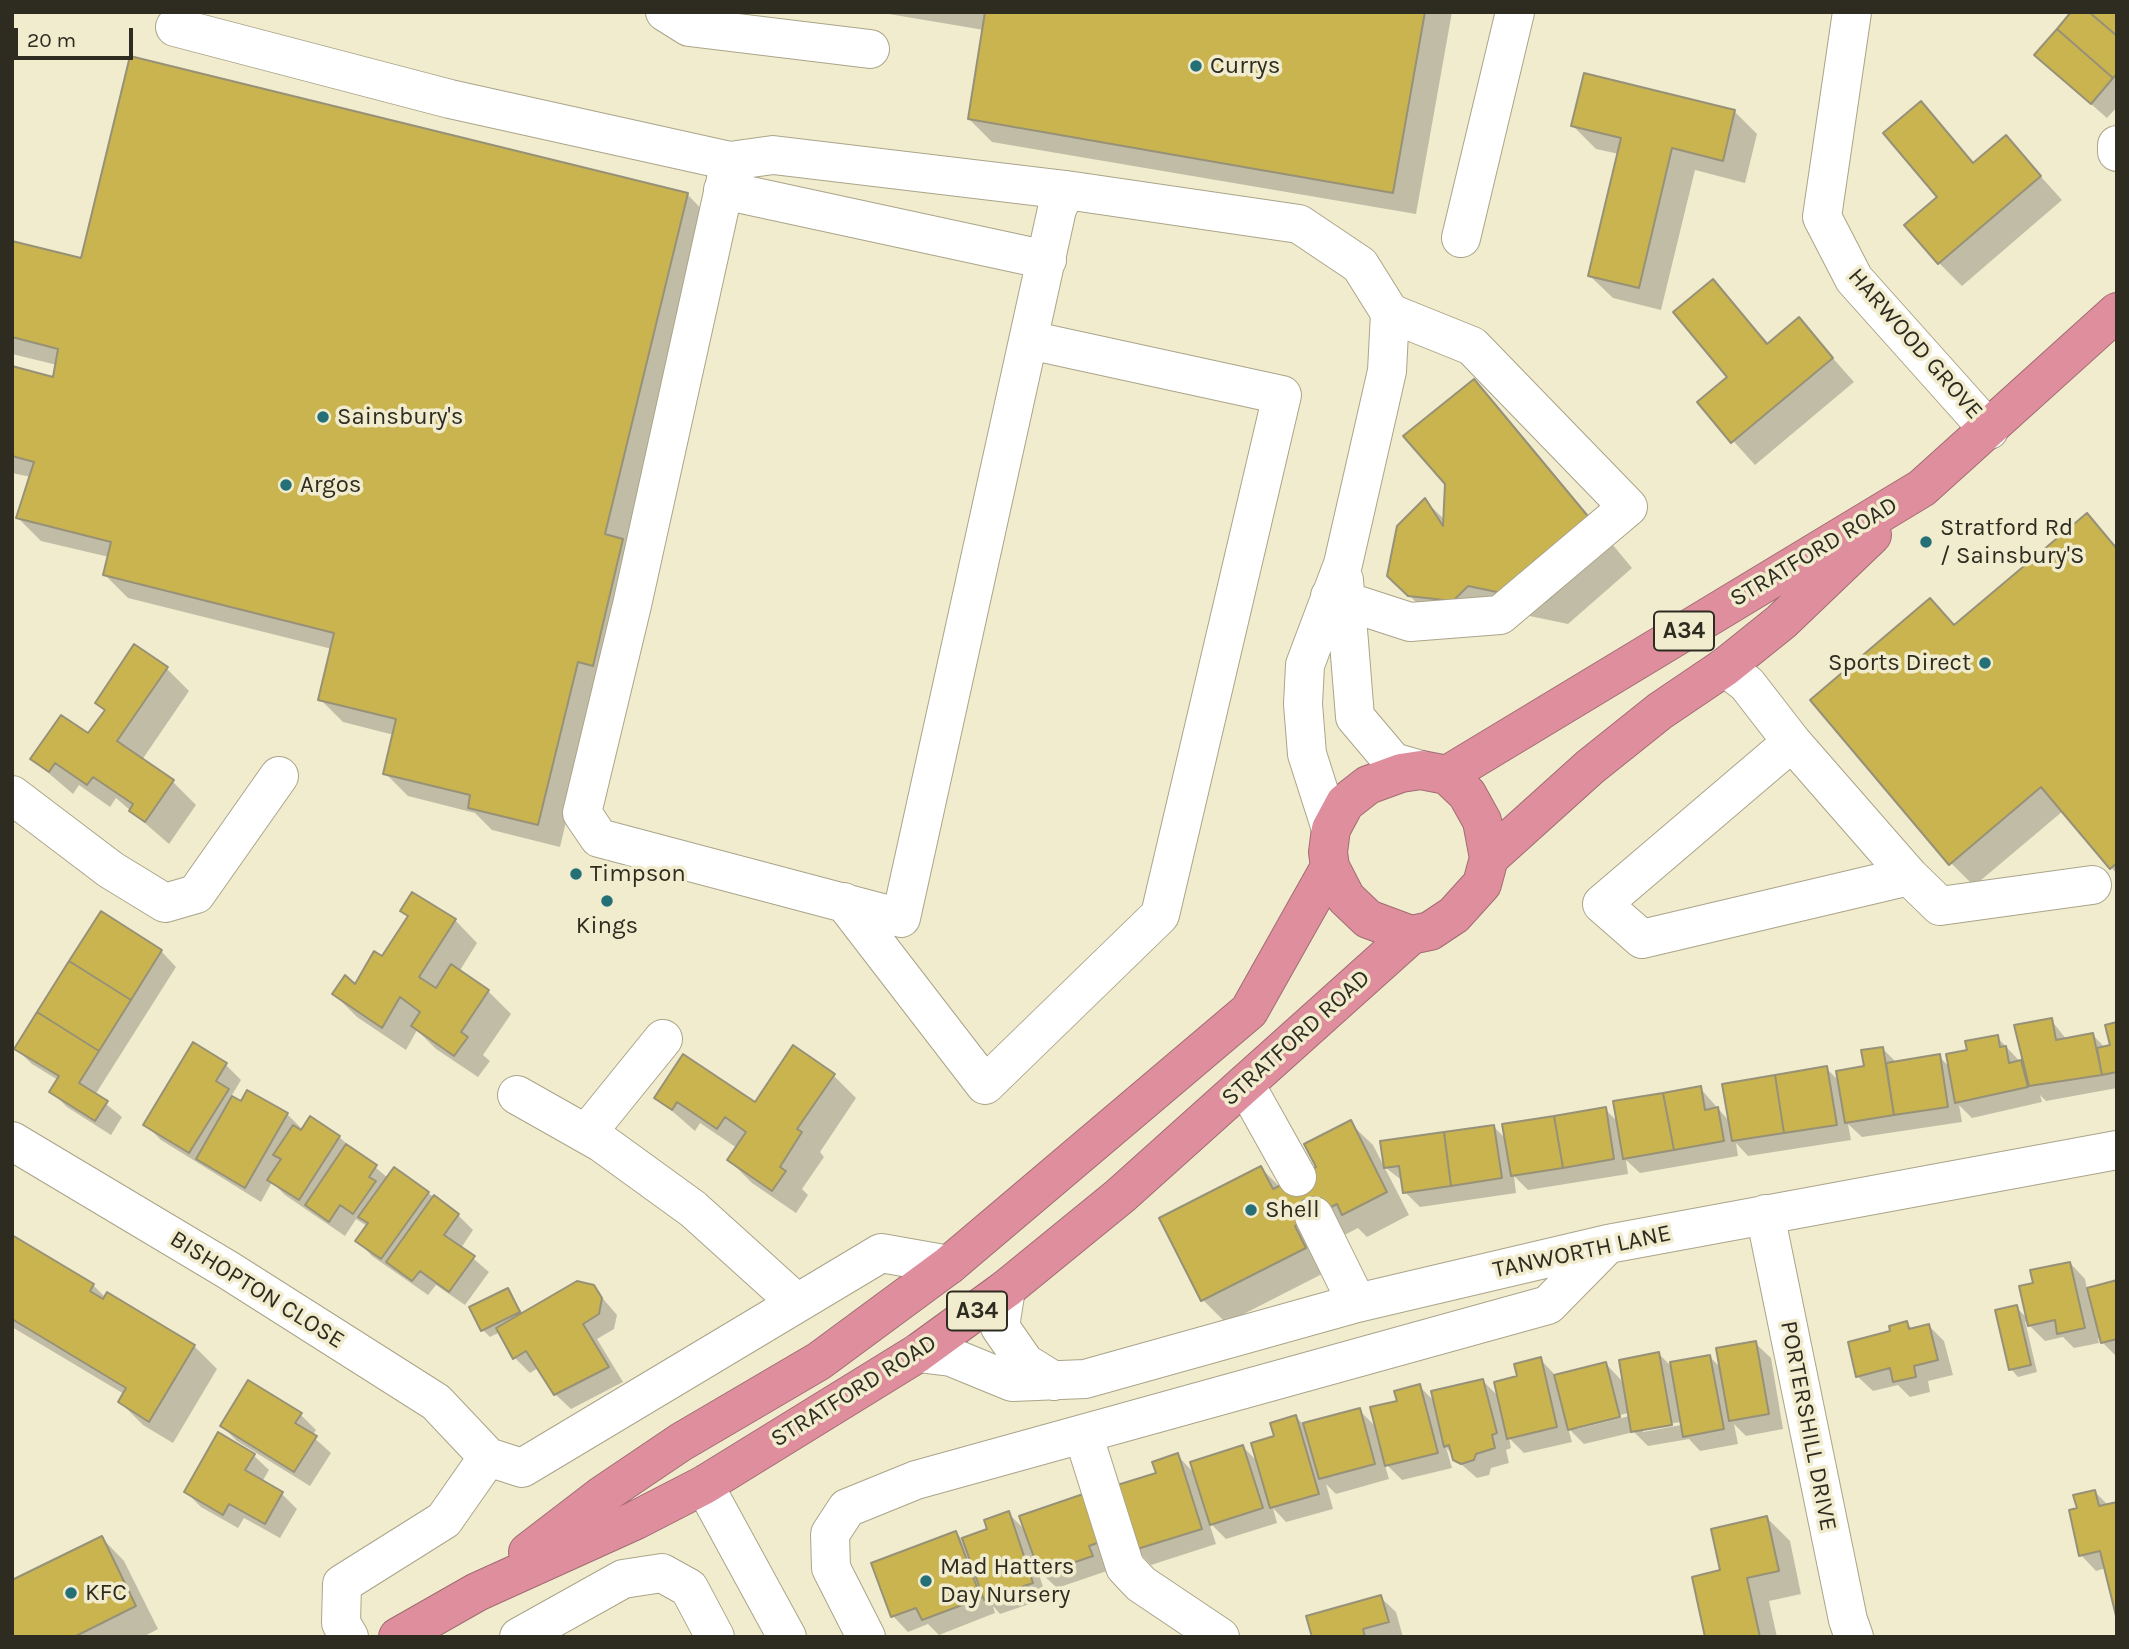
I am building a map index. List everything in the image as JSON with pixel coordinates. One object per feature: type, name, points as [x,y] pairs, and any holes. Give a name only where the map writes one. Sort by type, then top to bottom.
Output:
[{"type":"highway","name":"STRATFORD ROAD","points":[[477,1592],[601,1496],[681,1442],[819,1362],[948,1265],[1249,1011],[1330,867],[1331,829],[1345,803],[1368,785],[1401,773],[1434,773],[1922,488],[2117,312]]},
{"type":"highway","name":"A34","points":[[1489,858],[1590,767],[1660,711],[1726,667],[1781,622],[1922,488]]},
{"type":"highway","points":[[1434,773],[1467,794],[1482,821],[1489,858]]},
{"type":"highway","name":"STRATFORD ROAD","points":[[398,1637],[477,1592],[636,1520],[704,1485],[918,1353],[1006,1289],[1120,1196],[1411,935],[1430,931],[1454,915],[1482,884],[1489,858]]},
{"type":"highway","name":"STRATFORD ROAD","points":[[1330,867],[1346,898],[1368,919],[1411,935]]},
{"type":"highway","points":[[681,1442],[704,1485]]},
{"type":"street","points":[[665,12],[689,27],[870,49]]},
{"type":"street","points":[[1461,238],[1515,12]]},
{"type":"street","name":"HARWOOD GROVE","points":[[1852,12],[1822,217],[1854,279],[1989,430]]},
{"type":"street","points":[[175,27],[1046,260]]},
{"type":"street","points":[[2117,145],[2117,152]]},
{"type":"street","points":[[727,176],[773,155],[1066,190],[1300,224],[1360,265],[1390,313],[1387,371],[1340,588],[1305,665],[1303,704],[1307,754],[1331,829]]},
{"type":"street","points":[[727,176],[632,605],[582,813],[599,838],[901,918],[1057,209],[1066,190]]},
{"type":"street","points":[[1340,588],[1410,622],[1500,615],[1628,507],[1472,346],[1390,313]]},
{"type":"street","points":[[845,902],[985,1085],[1160,915],[1282,395],[1029,340]]},
{"type":"street","points":[[1340,588],[1355,717],[1393,762],[1434,773]]},
{"type":"street","points":[[1726,667],[1747,684],[1792,742],[1909,876],[1940,906],[2092,885]]},
{"type":"street","points":[[1792,742],[1602,904],[1642,939],[1909,876]]},
{"type":"street","points":[[14,802],[111,870],[165,902],[196,894],[279,776]]},
{"type":"street","points":[[586,1134],[663,1039]]},
{"type":"street","points":[[1245,1084],[1297,1177]]},
{"type":"street","points":[[517,1095],[586,1134],[693,1209],[797,1303]]},
{"type":"street","name":"BISHOPTON CLOSE","points":[[12,1141],[228,1270],[436,1402],[488,1457]]},
{"type":"street","name":"TANWORTH LANE","points":[[918,1353],[951,1357],[1012,1382],[1085,1379],[1357,1303],[1608,1244],[2117,1150]]},
{"type":"street","name":"PORTERSHILL DRIVE","points":[[1765,1214],[1848,1620],[1854,1637]]},
{"type":"street","points":[[1314,1216],[1357,1303]]},
{"type":"street","points":[[866,1637],[831,1568],[830,1534],[847,1508],[916,1480],[1548,1305],[1608,1244]]},
{"type":"street","points":[[349,1637],[341,1623],[342,1584],[444,1520],[488,1457],[522,1468],[881,1253],[948,1265]]},
{"type":"street","points":[[1006,1289],[1000,1327],[1025,1363],[1054,1381]]},
{"type":"street","points":[[1083,1434],[1125,1567],[1141,1584],[1220,1637]]},
{"type":"street","points":[[704,1485],[787,1637]]},
{"type":"street","points":[[519,1637],[624,1579],[662,1573],[689,1588],[715,1637]]},
{"type":"building","name":"Currys","points":[[985,12],[1425,12],[1393,193],[968,119]]},
{"type":"building","points":[[2071,12],[2089,12],[2117,36],[2117,74],[2113,78],[2057,29]]},
{"type":"building","points":[[2089,12],[2117,12],[2117,36]]},
{"type":"building","points":[[2057,29],[2113,78],[2091,104],[2034,55]]},
{"type":"building","name":"Sainsbury's","points":[[130,56],[688,193],[605,534],[623,539],[593,666],[578,662],[538,825],[468,808],[470,795],[383,774],[396,719],[318,700],[334,633],[103,575],[111,542],[16,518],[34,462],[12,456],[12,366],[53,377],[58,349],[12,337],[12,241],[81,258]]},
{"type":"building","points":[[1584,73],[1735,110],[1723,161],[1672,148],[1639,288],[1588,276],[1621,138],[1571,126]]},
{"type":"building","points":[[1921,101],[1973,163],[2006,135],[2041,176],[1938,264],[1904,225],[1937,197],[1883,133]]},
{"type":"building","points":[[1713,279],[1767,344],[1799,317],[1833,358],[1731,443],[1697,402],[1727,377],[1673,312]]},
{"type":"building","points":[[1474,379],[1611,544],[1545,602],[1468,586],[1453,601],[1408,596],[1387,576],[1397,526],[1425,498],[1443,526],[1445,484],[1403,436]]},
{"type":"building","name":"Sports Direct","points":[[2087,513],[2117,549],[2117,863],[2110,869],[2041,787],[1949,865],[1810,700],[1930,598],[1954,625]]},
{"type":"building","points":[[134,644],[168,667],[117,741],[174,780],[145,822],[129,811],[133,804],[93,777],[87,785],[55,763],[49,772],[30,759],[61,715],[88,733],[105,710],[95,703]]},
{"type":"building","points":[[412,892],[456,919],[419,977],[436,988],[451,964],[489,990],[461,1032],[468,1037],[454,1056],[411,1026],[420,1012],[400,997],[382,1028],[332,994],[345,975],[355,984],[374,951],[382,956],[408,916],[400,911]]},
{"type":"building","points":[[101,911],[162,950],[131,1000],[69,961]]},
{"type":"building","points":[[69,961],[131,1000],[99,1051],[37,1012]]},
{"type":"building","points":[[37,1012],[99,1051],[79,1083],[108,1101],[95,1121],[49,1092],[59,1076],[14,1049]]},
{"type":"building","points":[[2052,1018],[2056,1040],[2093,1033],[2102,1075],[2029,1086],[2014,1025]]},
{"type":"building","points":[[2117,1022],[2117,1072],[2102,1075],[2097,1048],[2110,1045],[2105,1025]]},
{"type":"building","points":[[1998,1035],[2000,1047],[2006,1046],[2009,1063],[2021,1060],[2028,1087],[1955,1103],[1946,1054],[1967,1050],[1965,1041]]},
{"type":"building","points":[[193,1042],[227,1063],[216,1081],[229,1089],[189,1153],[143,1125]]},
{"type":"building","points":[[793,1045],[835,1074],[797,1129],[802,1132],[780,1167],[786,1171],[772,1191],[727,1160],[746,1132],[725,1117],[717,1129],[677,1102],[672,1110],[654,1098],[683,1054],[755,1102]]},
{"type":"building","points":[[1883,1047],[1894,1115],[1845,1123],[1836,1071],[1864,1066],[1861,1050]]},
{"type":"building","points":[[1940,1054],[1948,1107],[1894,1115],[1886,1063]]},
{"type":"building","points":[[1827,1066],[1837,1125],[1784,1133],[1775,1075]]},
{"type":"building","points":[[1775,1075],[1784,1133],[1732,1141],[1722,1084]]},
{"type":"building","points":[[1701,1086],[1705,1110],[1718,1107],[1724,1141],[1674,1150],[1663,1093]]},
{"type":"building","points":[[247,1090],[288,1113],[245,1188],[196,1159],[232,1096],[241,1101]]},
{"type":"building","points":[[1663,1093],[1674,1150],[1623,1159],[1613,1101]]},
{"type":"building","points":[[1606,1107],[1614,1159],[1563,1168],[1554,1116]]},
{"type":"building","points":[[310,1116],[340,1136],[299,1200],[267,1180],[281,1159],[273,1155],[293,1125],[301,1130]]},
{"type":"building","points":[[1554,1116],[1563,1168],[1511,1176],[1502,1124]]},
{"type":"building","name":"Shell","points":[[1351,1120],[1387,1192],[1342,1215],[1337,1204],[1295,1226],[1306,1248],[1201,1301],[1159,1218],[1261,1166],[1273,1189],[1297,1177],[1316,1167],[1304,1144]]},
{"type":"building","points":[[1494,1125],[1502,1178],[1451,1186],[1444,1132]]},
{"type":"building","points":[[1444,1132],[1451,1186],[1403,1193],[1399,1166],[1384,1168],[1380,1141]]},
{"type":"building","points":[[346,1144],[377,1165],[369,1177],[376,1181],[353,1214],[340,1205],[329,1222],[305,1205]]},
{"type":"building","points":[[394,1167],[429,1192],[381,1259],[355,1241],[368,1223],[358,1217]]},
{"type":"building","points":[[434,1195],[459,1214],[444,1235],[475,1256],[449,1292],[420,1271],[412,1281],[386,1262]]},
{"type":"building","points":[[12,1235],[94,1284],[90,1291],[103,1299],[107,1292],[195,1345],[149,1422],[118,1402],[126,1388],[12,1319]]},
{"type":"building","points":[[2070,1262],[2085,1328],[2057,1334],[2055,1320],[2028,1326],[2019,1286],[2033,1283],[2030,1270]]},
{"type":"building","points":[[2117,1280],[2117,1339],[2101,1343],[2087,1288]]},
{"type":"building","points":[[577,1281],[594,1285],[602,1298],[599,1314],[583,1324],[609,1367],[554,1395],[526,1351],[513,1359],[496,1328]]},
{"type":"building","points":[[508,1288],[520,1312],[481,1331],[469,1307]]},
{"type":"building","points":[[2017,1305],[2031,1365],[2009,1370],[1995,1310]]},
{"type":"building","points":[[1907,1321],[1909,1329],[1929,1324],[1938,1360],[1914,1366],[1916,1377],[1893,1382],[1890,1368],[1856,1377],[1848,1342],[1890,1331],[1889,1326]]},
{"type":"building","points":[[1756,1341],[1769,1414],[1729,1421],[1716,1348]]},
{"type":"building","points":[[1659,1352],[1672,1425],[1631,1432],[1619,1360]]},
{"type":"building","points":[[1710,1355],[1724,1429],[1683,1437],[1670,1362]]},
{"type":"building","points":[[1541,1357],[1557,1427],[1507,1439],[1494,1382],[1517,1376],[1514,1364]]},
{"type":"building","points":[[1606,1362],[1620,1417],[1568,1430],[1554,1375]]},
{"type":"building","points":[[1483,1379],[1497,1433],[1492,1435],[1495,1448],[1476,1454],[1474,1460],[1461,1464],[1453,1460],[1449,1445],[1444,1447],[1431,1391]]},
{"type":"building","points":[[248,1380],[302,1413],[295,1423],[317,1436],[294,1472],[220,1426]]},
{"type":"building","points":[[1420,1384],[1438,1453],[1385,1466],[1370,1407],[1397,1401],[1394,1391]]},
{"type":"building","points":[[1360,1408],[1375,1464],[1319,1479],[1303,1423]]},
{"type":"building","points":[[1296,1415],[1319,1494],[1270,1508],[1251,1443],[1274,1436],[1270,1423]]},
{"type":"building","points":[[218,1432],[255,1454],[245,1470],[283,1492],[265,1524],[229,1504],[223,1515],[184,1492]]},
{"type":"building","points":[[1243,1445],[1263,1508],[1210,1525],[1190,1462]]},
{"type":"building","points":[[1178,1453],[1202,1529],[1134,1550],[1114,1486],[1156,1473],[1152,1462]]},
{"type":"building","points":[[2095,1490],[2099,1506],[2117,1502],[2117,1620],[2100,1551],[2079,1556],[2069,1510],[2077,1508],[2073,1495]]},
{"type":"building","points":[[1092,1491],[1108,1539],[1089,1546],[1093,1556],[1040,1574],[1019,1516]]},
{"type":"building","points":[[1009,1511],[1033,1583],[984,1600],[962,1538],[987,1529],[984,1520]]},
{"type":"building","points":[[1767,1516],[1779,1571],[1747,1578],[1760,1637],[1705,1637],[1692,1577],[1720,1570],[1711,1529]]},
{"type":"building","name":"Mad Hatters Day Nursery","points":[[956,1531],[981,1598],[922,1620],[916,1608],[891,1617],[871,1563]]},
{"type":"building","name":"KFC","points":[[102,1536],[136,1606],[74,1637],[12,1637],[12,1580]]},
{"type":"building","points":[[1381,1595],[1389,1622],[1363,1629],[1365,1637],[1312,1637],[1306,1616]]},
{"type":"place","name":"Currys","points":[[1196,66]]},
{"type":"place","name":"Sainsbury's","points":[[323,417]]},
{"type":"place","name":"Argos","points":[[286,485]]},
{"type":"place","name":"Stratford Rd / Sainsbury'S","points":[[1926,542]]},
{"type":"place","name":"Sports Direct","points":[[1985,663]]},
{"type":"place","name":"Timpson","points":[[576,874]]},
{"type":"place","name":"Kings","points":[[607,901]]},
{"type":"place","name":"Shell","points":[[1251,1210]]},
{"type":"place","name":"Mad Hatters Day Nursery","points":[[926,1581]]},
{"type":"place","name":"KFC","points":[[71,1593]]}]
